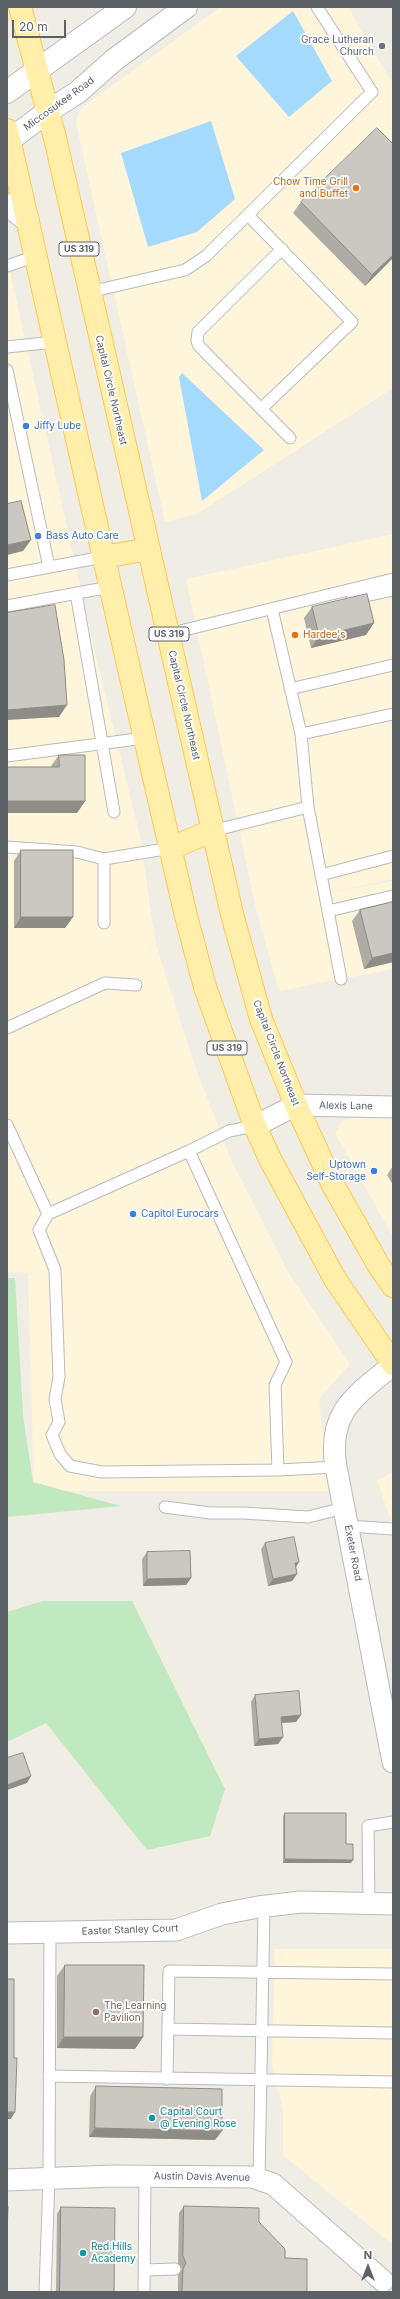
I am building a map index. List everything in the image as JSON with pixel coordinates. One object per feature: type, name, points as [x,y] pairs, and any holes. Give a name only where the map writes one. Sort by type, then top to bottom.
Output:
[{"type":"main road","name":"Capital Circle Northeast","points":[[20,7],[55,138],[89,292],[150,549],[212,831],[237,935],[261,1019],[296,1106],[333,1185],[379,1266],[393,1286]]},
{"type":"main road","name":"US 319","points":[[8,138],[36,256],[103,557],[205,987],[255,1126],[294,1206],[328,1266],[393,1365]]},
{"type":"main road","points":[[103,557],[150,549]]},
{"type":"main road","points":[[171,848],[212,831]]},
{"type":"street","points":[[7,92],[125,7]]},
{"type":"street","name":"Miccosukee Road","points":[[8,138],[78,92],[114,60],[186,7]]},
{"type":"street","points":[[7,205],[28,221]]},
{"type":"street","name":"Alexis Lane","points":[[255,1126],[296,1106],[393,1107]]},
{"type":"street","name":"Exeter Road","points":[[393,1365],[354,1397],[340,1417],[334,1438],[336,1467],[393,1762]]},
{"type":"street","name":"Easter Stanley Court","points":[[7,1933],[176,1930],[222,1914],[264,1906],[301,1902],[393,1904]]},
{"type":"street","name":"Austin Davis Avenue","points":[[7,2180],[144,2176],[252,2177],[273,2184],[385,2282]]},
{"type":"lane","points":[[89,292],[185,270],[206,256],[372,92],[317,7]]},
{"type":"lane","points":[[248,215],[352,322],[261,409]]},
{"type":"lane","points":[[282,249],[198,332],[197,341],[199,346],[290,438]]},
{"type":"lane","points":[[7,266],[36,256]]},
{"type":"lane","points":[[7,347],[54,342]]},
{"type":"lane","points":[[7,370],[8,383],[49,567]]},
{"type":"lane","points":[[7,575],[103,557]]},
{"type":"lane","points":[[168,634],[393,579]]},
{"type":"lane","points":[[7,606],[110,587]]},
{"type":"lane","points":[[297,603],[324,605],[393,590]]},
{"type":"lane","points":[[76,593],[114,812]]},
{"type":"lane","points":[[272,609],[301,734],[308,807],[341,979]]},
{"type":"lane","points":[[290,689],[393,665]]},
{"type":"lane","points":[[301,734],[393,714]]},
{"type":"lane","points":[[7,756],[145,738]]},
{"type":"lane","points":[[212,831],[308,807]]},
{"type":"lane","points":[[7,847],[77,852],[104,859],[171,848]]},
{"type":"lane","points":[[321,875],[393,856]]},
{"type":"lane","points":[[104,859],[104,923]]},
{"type":"lane","points":[[328,911],[393,896]]},
{"type":"lane","points":[[7,1028],[105,982],[136,985]]},
{"type":"lane","points":[[7,1125],[48,1214]]},
{"type":"lane","points":[[255,1126],[229,1131],[189,1151],[48,1214],[39,1230],[56,1270],[59,1377],[56,1399],[59,1422],[52,1435],[60,1454],[70,1466],[102,1472],[278,1470],[336,1467]]},
{"type":"lane","points":[[189,1151],[286,1362],[275,1385],[278,1470]]},
{"type":"lane","points":[[165,1507],[210,1513],[244,1512],[308,1517],[346,1517],[393,1529]]},
{"type":"lane","points":[[369,1904],[368,1826],[393,1822]]},
{"type":"lane","points":[[259,2180],[264,1906]]},
{"type":"lane","points":[[45,2292],[49,2178],[50,1932]]},
{"type":"lane","points":[[167,2078],[169,1971],[393,1974]]},
{"type":"lane","points":[[168,2029],[393,2033]]},
{"type":"lane","points":[[50,2076],[393,2082]]},
{"type":"lane","points":[[144,2176],[144,2292]]},
{"type":"lane","points":[[144,2270],[175,2269]]},
{"type":"shaded area","points":[[221,7],[348,7],[393,84],[393,388],[197,514],[165,522],[76,123],[79,111],[89,102]]},
{"type":"shaded area","name":"Capitol Eurocars","points":[[7,258],[97,661],[139,832],[156,945],[196,1069],[231,1159],[287,1270],[350,1364],[319,1399],[328,1491],[34,1491],[28,1273],[7,1272]]},
{"type":"shaded area","points":[[393,534],[393,879],[322,894],[393,881],[393,969],[279,991],[256,909],[186,579]]},
{"type":"shaded area","name":"Uptown Self-Storage","points":[[361,1116],[393,1116],[393,1237],[335,1133],[342,1121]]},
{"type":"shaded area","points":[[393,1472],[393,1527],[377,1480]]},
{"type":"shaded area","points":[[275,1949],[393,1949],[393,2245],[283,2155],[283,2111],[272,2064]]},
{"type":"green space","points":[[7,1278],[15,1278],[23,1415],[33,1482],[121,1506],[7,1517]]},
{"type":"green space","points":[[43,1601],[132,1601],[225,1789],[210,1836],[147,1850],[46,1723],[7,1742],[7,1612]]},
{"type":"water","points":[[293,11],[332,81],[289,117],[236,56]]},
{"type":"water","points":[[211,121],[235,199],[197,232],[148,247],[121,153]]},
{"type":"water","points":[[182,373],[264,450],[202,501],[179,377]]},
{"type":"building","name":"Chow Time Grill and Buffet","points":[[377,128],[393,144],[393,255],[372,275],[301,202]]},
{"type":"building","points":[[21,501],[31,540],[7,545],[7,504]]},
{"type":"building","points":[[367,594],[374,623],[319,636],[312,607]]},
{"type":"building","points":[[55,605],[64,660],[67,705],[7,710],[7,613]]},
{"type":"building","points":[[59,755],[85,755],[85,801],[7,801],[7,767],[59,767]]},
{"type":"building","points":[[21,850],[73,850],[73,917],[21,917]]},
{"type":"building","points":[[393,902],[393,953],[372,958],[360,910]]},
{"type":"building","points":[[294,1537],[299,1562],[295,1563],[297,1574],[273,1579],[265,1543]]},
{"type":"building","points":[[190,1551],[191,1578],[147,1579],[147,1552]]},
{"type":"building","points":[[299,1691],[301,1715],[281,1717],[283,1737],[259,1739],[255,1695]]},
{"type":"building","points":[[23,1753],[31,1776],[7,1785],[7,1758]]},
{"type":"building","points":[[285,1813],[346,1813],[346,1844],[353,1844],[353,1860],[285,1859]]},
{"type":"building","name":"The Learning Pavilion","points":[[65,1965],[144,1965],[143,2037],[64,2037]]},
{"type":"building","points":[[7,1979],[14,1979],[14,2058],[17,2058],[15,2112],[7,2112]]},
{"type":"building","name":"Capital Court @ Evening Rose","points":[[96,2086],[222,2089],[222,2131],[95,2128]]},
{"type":"building","points":[[7,2206],[8,2206],[7,2236]]},
{"type":"building","points":[[184,2206],[259,2208],[259,2222],[285,2249],[285,2258],[307,2259],[307,2292],[182,2292],[183,2269],[186,2263],[183,2256]]},
{"type":"building","name":"Red Hills Academy","points":[[61,2207],[115,2208],[114,2292],[60,2292]]},
{"type":"place","name":"Grace Lutheran Church","points":[[382,46]]},
{"type":"place","name":"Chow Time Grill and Buffet","points":[[356,188]]},
{"type":"place","name":"Jiffy Lube","points":[[26,426]]},
{"type":"place","name":"Bass Auto Care","points":[[38,536]]},
{"type":"place","name":"Hardee's","points":[[295,635]]},
{"type":"place","name":"Uptown Self-Storage","points":[[374,1171]]},
{"type":"place","name":"Capitol Eurocars","points":[[133,1214]]},
{"type":"place","name":"The Learning Pavilion","points":[[96,2012]]},
{"type":"place","name":"Capital Court @ Evening Rose","points":[[152,2118]]},
{"type":"place","name":"Red Hills Academy","points":[[83,2253]]}]
